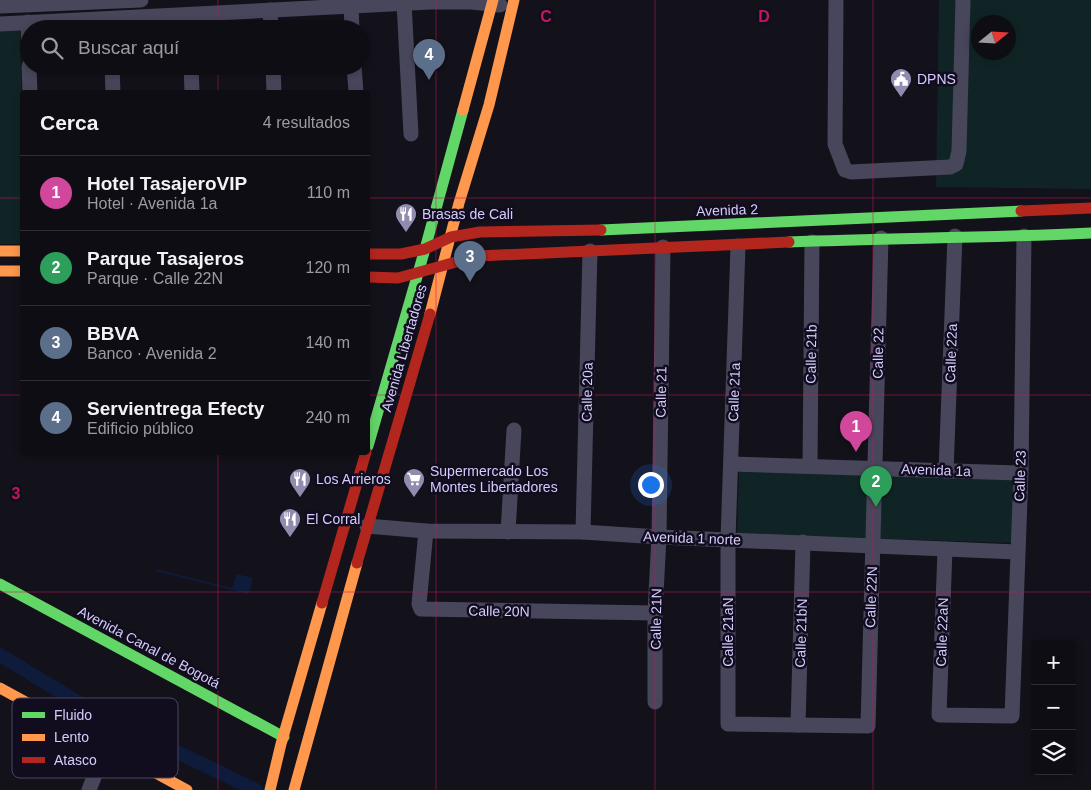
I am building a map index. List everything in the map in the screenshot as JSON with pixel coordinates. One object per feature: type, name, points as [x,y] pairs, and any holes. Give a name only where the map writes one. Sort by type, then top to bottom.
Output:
[{"type":"main road","name":"Avenida Libertadores","points":[[370,439],[493,2]]},
{"type":"main road","name":"Avenida Libertadores","points":[[294,790],[367,526],[444,266],[460,203],[489,105],[514,3]]},
{"type":"main road","name":"Avenida 2","points":[[370,254],[401,254],[425,249],[451,237],[480,232],[584,232],[1091,208]]},
{"type":"main road","points":[[370,277],[398,278],[478,256],[663,247],[738,246],[880,238],[1091,233]]},
{"type":"main road","points":[[0,251],[20,251]]},
{"type":"main road","points":[[0,270],[20,271]]},
{"type":"main road","points":[[270,790],[282,741],[365,455]]},
{"type":"main road","name":"Avenida Canal de Bogotá","points":[[0,584],[282,741]]},
{"type":"main road","points":[[0,688],[18,698]]},
{"type":"main road","points":[[163,778],[182,789]]},
{"type":"street","points":[[0,6],[27,2],[141,0]]},
{"type":"street","points":[[840,0],[845,142],[840,155],[845,170],[851,172],[950,167],[956,164],[959,151],[963,0]]},
{"type":"street","points":[[202,20],[270,10],[404,3],[514,3]]},
{"type":"street","points":[[404,3],[410,134]]},
{"type":"street","points":[[351,6],[352,20]]},
{"type":"street","points":[[270,10],[271,20]]},
{"type":"street","points":[[0,24],[20,23]]},
{"type":"street","points":[[29,75],[30,90]]},
{"type":"street","points":[[112,75],[113,90]]},
{"type":"street","points":[[191,75],[192,90]]},
{"type":"street","points":[[273,75],[274,90]]},
{"type":"street","points":[[355,75],[356,90]]},
{"type":"street","name":"Calle 22a","points":[[946,471],[955,236]]},
{"type":"street","name":"Calle 23","points":[[1012,716],[1021,473],[1024,236]]},
{"type":"street","name":"Calle 22","points":[[875,468],[880,238]]},
{"type":"street","name":"Calle 21b","points":[[810,466],[812,242]]},
{"type":"street","name":"Calle 21a","points":[[728,539],[738,246]]},
{"type":"street","name":"Calle 21","points":[[659,537],[663,247]]},
{"type":"street","name":"Calle 20a","points":[[584,532],[590,251]]},
{"type":"street","points":[[508,532],[514,430]]},
{"type":"street","name":"Avenida 1a","points":[[731,464],[1021,473]]},
{"type":"street","name":"Calle 22N","points":[[798,725],[868,726],[875,468]]},
{"type":"street","name":"Avenida 1 norte","points":[[367,526],[426,531],[584,532],[659,537],[1017,552]]},
{"type":"street","name":"Calle 20N","points":[[426,531],[419,604],[421,609],[656,613]]},
{"type":"street","name":"Calle 21N","points":[[654,702],[659,537]]},
{"type":"street","name":"Calle 21aN","points":[[728,539],[728,724],[798,725]]},
{"type":"street","name":"Calle 21bN","points":[[798,725],[803,542]]},
{"type":"street","name":"Calle 22aN","points":[[945,549],[939,715],[1012,716]]},
{"type":"street","points":[[89,790],[94,778]]},
{"type":"green space","points":[[939,0],[1091,0],[1091,189],[936,187]]},
{"type":"green space","points":[[20,26],[22,90],[20,90],[20,244],[0,244],[0,30]]},
{"type":"green space","points":[[739,470],[1015,479],[1013,543],[737,534]]},
{"type":"water","points":[[155,569],[232,588],[237,574],[253,578],[249,594],[155,571]]},
{"type":"waterway","points":[[0,655],[71,698]]},
{"type":"waterway","points":[[178,752],[256,790]]},
{"type":"traffic: fast","points":[[370,439],[463,110]]},
{"type":"traffic: fast","points":[[601,230],[1021,211]]},
{"type":"traffic: fast","points":[[789,242],[1091,233]]},
{"type":"traffic: fast","points":[[0,584],[284,737]]},
{"type":"traffic: slow","points":[[463,110],[493,0]]},
{"type":"traffic: slow","points":[[430,314],[459,203],[489,105],[514,0]]},
{"type":"traffic: slow","points":[[0,251],[20,251]]},
{"type":"traffic: slow","points":[[0,271],[20,271]]},
{"type":"traffic: slow","points":[[294,790],[357,563]]},
{"type":"traffic: slow","points":[[270,790],[281,744],[322,603]]},
{"type":"traffic: slow","points":[[0,688],[18,698]]},
{"type":"traffic: slow","points":[[165,778],[187,790]]},
{"type":"traffic: jam","points":[[1021,211],[1091,208]]},
{"type":"traffic: jam","points":[[370,254],[401,254],[425,249],[451,237],[480,232],[601,230]]},
{"type":"traffic: jam","points":[[370,277],[398,278],[478,256],[789,242]]},
{"type":"traffic: jam","points":[[357,563],[430,314]]},
{"type":"traffic: jam","points":[[322,603],[365,455]]},
{"type":"place","name":"Servientrega Efecty","points":[[429,80]]},
{"type":"place","name":"DPNS","points":[[901,98]]},
{"type":"place","name":"Brasas de Cali","points":[[406,233]]},
{"type":"place","name":"BBVA","points":[[470,282]]},
{"type":"place","name":"Hotel TasajeroVIP","points":[[856,452]]},
{"type":"place","name":"Los Arrieros","points":[[300,498]]},
{"type":"place","name":"Supermercado Los Montes Libertadores","points":[[414,498]]},
{"type":"place","name":"Parque Tasajeros","points":[[876,507]]},
{"type":"place","name":"El Corral","points":[[290,538]]}]
